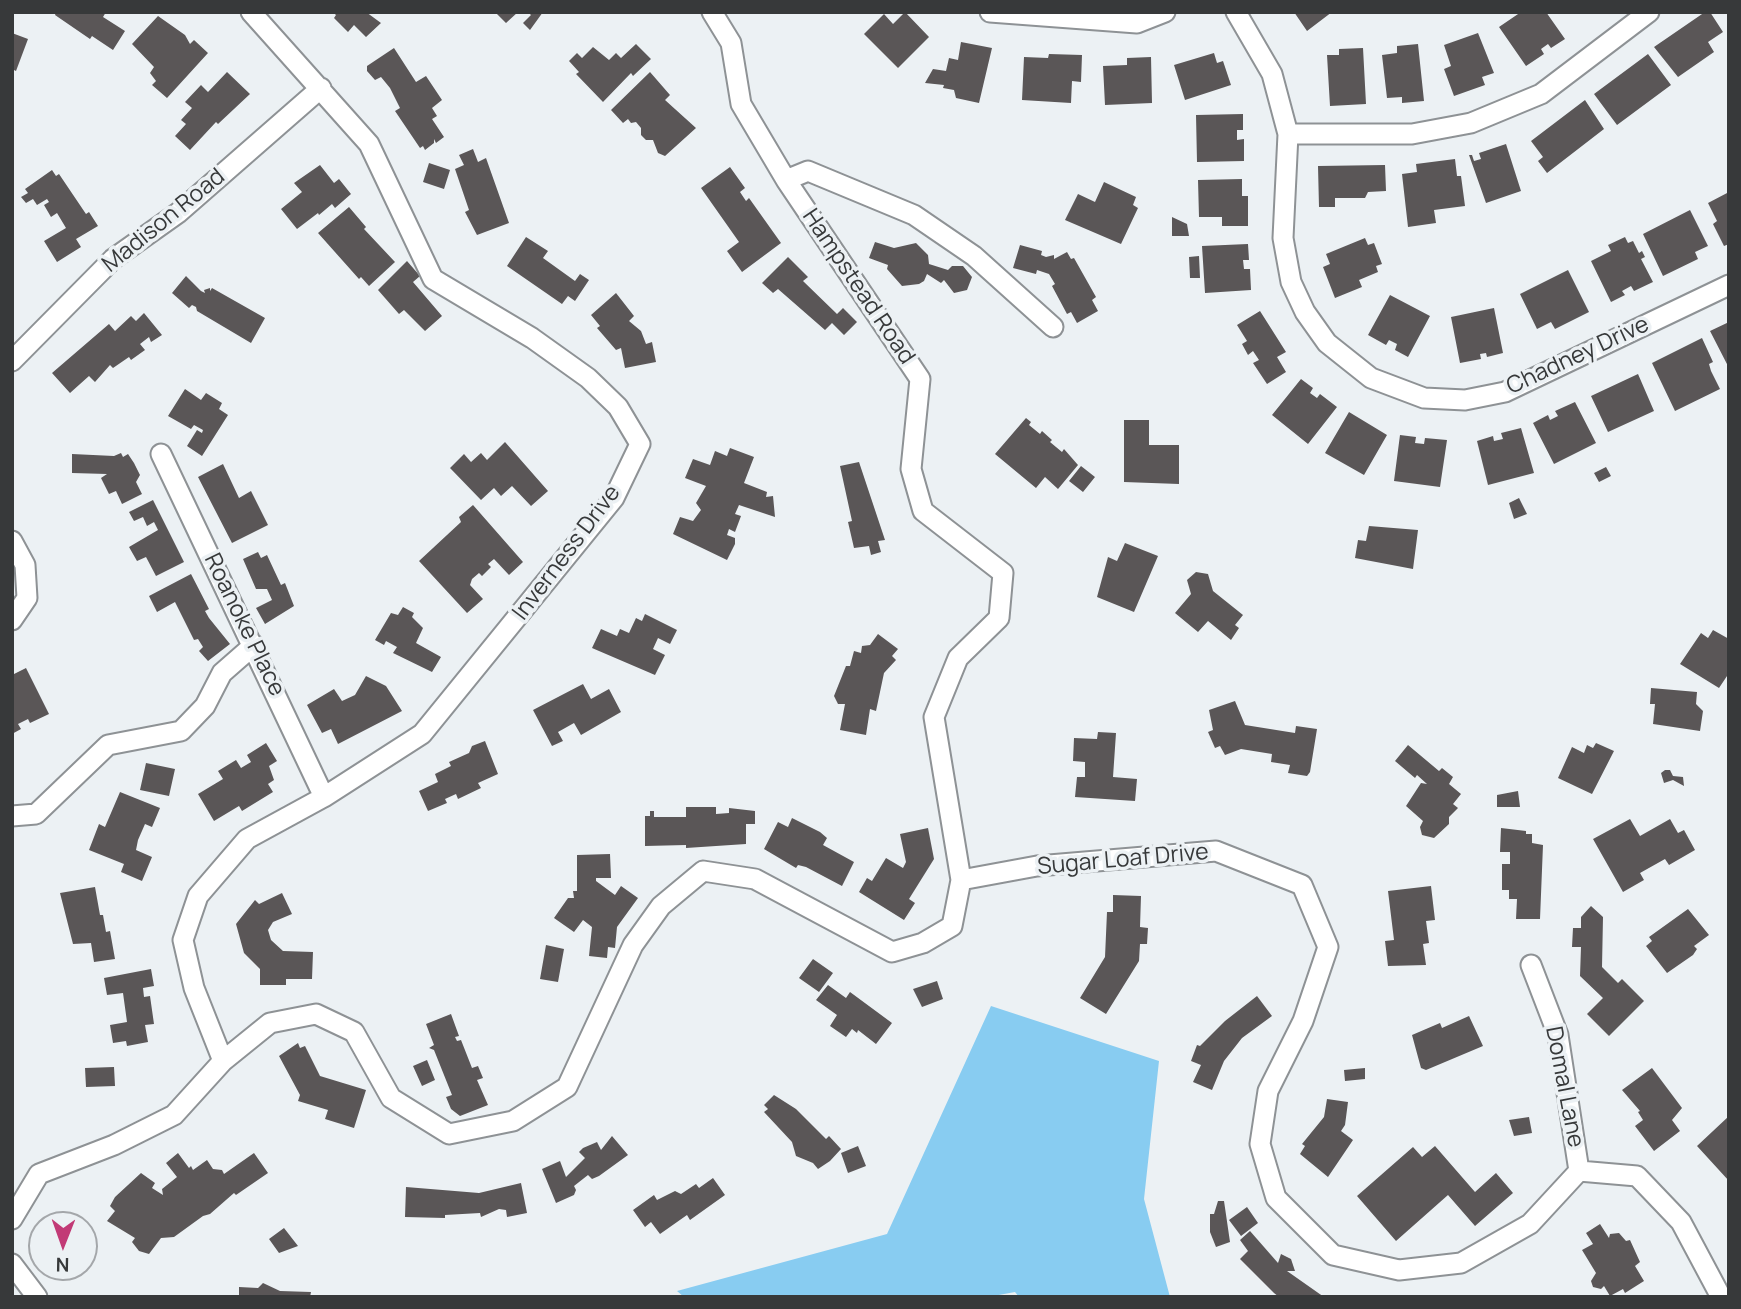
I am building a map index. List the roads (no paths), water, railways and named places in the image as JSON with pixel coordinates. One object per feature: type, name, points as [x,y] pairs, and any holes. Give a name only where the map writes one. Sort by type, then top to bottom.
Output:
[{"type":"street","name":"Inverness Drive","points":[[223,1061],[194,988],[183,940],[198,897],[247,839],[324,797],[422,734],[614,498],[640,444],[618,407],[588,378],[531,338],[433,279],[369,144],[251,12]]},
{"type":"street","name":"Hampstead Road","points":[[12,1219],[40,1174],[114,1145],[174,1115],[223,1061],[270,1023],[316,1014],[354,1032],[391,1098],[449,1134],[513,1121],[567,1087],[633,945],[661,906],[703,871],[755,879],[892,952],[923,943],[952,926],[961,880],[934,717],[958,659],[999,618],[1003,573],[923,511],[912,469],[920,379],[786,180],[741,104],[731,43],[712,12]]},
{"type":"street","points":[[990,12],[1137,23],[1165,12]]},
{"type":"street","name":"Chadney Drive","points":[[1236,12],[1272,74],[1288,134],[1283,238],[1292,282],[1305,312],[1327,343],[1371,378],[1423,398],[1465,400],[1505,392],[1729,285]]},
{"type":"street","points":[[1288,134],[1412,134],[1471,123],[1541,94],[1649,12]]},
{"type":"street","name":"Madison Road","points":[[12,361],[113,259],[178,214],[321,88]]},
{"type":"street","points":[[786,180],[808,171],[914,215],[974,256],[1053,327]]},
{"type":"street","name":"Roanoke Place","points":[[161,454],[324,797]]},
{"type":"street","points":[[12,541],[25,565],[27,598],[12,620]]},
{"type":"street","points":[[12,816],[36,814],[108,745],[180,731],[205,706],[222,673],[254,645]]},
{"type":"street","name":"Sugar Loaf Drive","points":[[961,880],[1037,866],[1216,851],[1302,885],[1328,947],[1303,1021],[1268,1091],[1260,1144],[1276,1198],[1333,1255],[1399,1270],[1461,1263],[1530,1224],[1579,1171]]},
{"type":"street","name":"Domal Lane","points":[[1531,965],[1558,1035],[1579,1171]]},
{"type":"street","points":[[1579,1171],[1637,1177],[1681,1222],[1721,1297]]},
{"type":"street","points":[[12,1264],[37,1297]]}]
